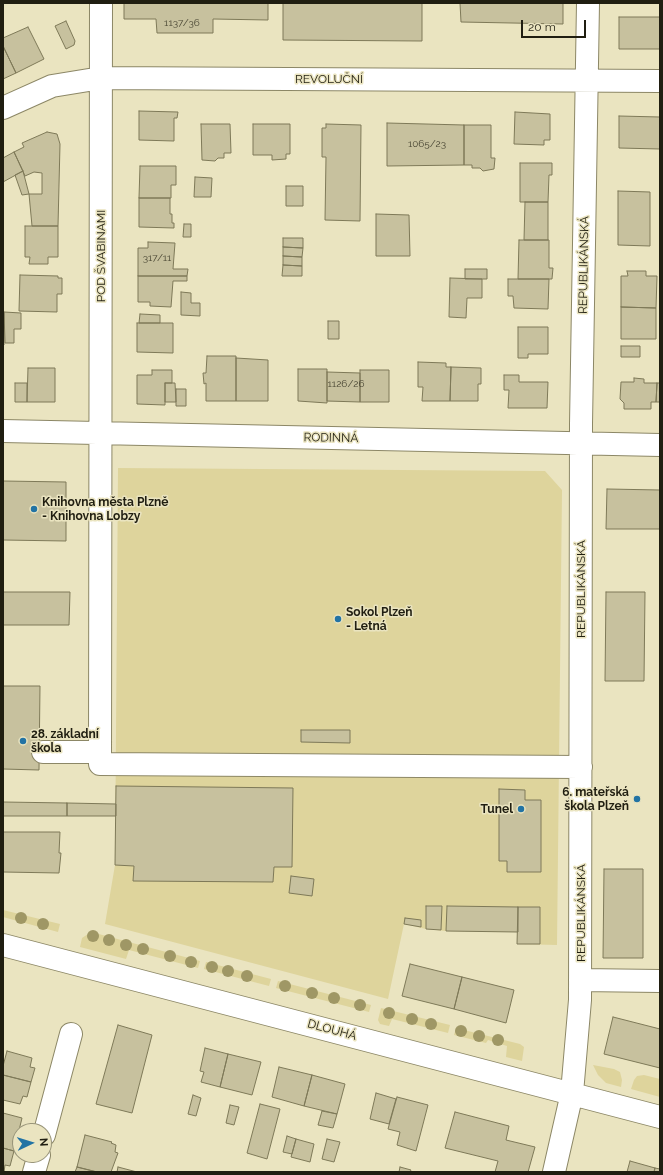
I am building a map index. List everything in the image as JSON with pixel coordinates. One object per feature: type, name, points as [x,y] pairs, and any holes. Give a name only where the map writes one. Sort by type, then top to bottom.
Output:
[{"type":"street","name":"POD ŠVABINAMI","points":[[99,752],[101,3]]},
{"type":"street","name":"REPUBLIKÁNSKÁ","points":[[554,1172],[572,1093],[580,1000],[581,444],[588,3]]},
{"type":"street","name":"REVOLUČNÍ","points":[[3,108],[52,86],[101,78],[660,80]]},
{"type":"street","name":"RODINNÁ","points":[[3,431],[660,445]]},
{"type":"street","points":[[43,752],[99,752],[100,764],[581,766]]},
{"type":"street","name":"DLOUHÁ","points":[[3,945],[660,1117]]},
{"type":"street","points":[[580,980],[660,981]]},
{"type":"street","points":[[47,1123],[71,1034]]},
{"type":"shaded area","name":"Sokol Plzeň - Letná","points":[[118,468],[545,471],[562,490],[557,945],[517,944],[517,932],[446,931],[426,929],[404,924],[388,999],[105,924],[115,865]]},
{"type":"shaded area","points":[[3,910],[60,924],[58,932],[3,917]]},
{"type":"shaded area","points":[[95,933],[200,961],[198,968],[129,950],[126,959],[80,947],[82,938],[88,934]]},
{"type":"shaded area","points":[[206,962],[271,979],[269,986],[204,969]]},
{"type":"shaded area","points":[[278,981],[371,1005],[369,1012],[276,988]]},
{"type":"shaded area","points":[[381,1008],[450,1025],[448,1033],[392,1019],[389,1026],[380,1024],[378,1020]]},
{"type":"shaded area","points":[[456,1028],[520,1044],[524,1047],[522,1061],[506,1057],[507,1046],[488,1040],[486,1043],[454,1035]]},
{"type":"shaded area","points":[[593,1065],[614,1069],[620,1072],[622,1080],[621,1087],[606,1083],[598,1075]]},
{"type":"shaded area","points":[[644,1075],[660,1079],[660,1097],[631,1089],[637,1076]]},
{"type":"building","points":[[124,3],[268,3],[268,20],[213,19],[213,33],[157,33],[156,19],[124,19]]},
{"type":"building","points":[[283,3],[422,3],[422,41],[283,40]]},
{"type":"building","points":[[460,3],[563,3],[563,24],[461,22]]},
{"type":"building","points":[[619,17],[660,17],[660,49],[619,49]]},
{"type":"building","points":[[66,21],[75,41],[74,45],[66,49],[55,26]]},
{"type":"building","points":[[28,27],[44,59],[16,73],[3,46],[3,38]]},
{"type":"building","points":[[3,46],[16,73],[3,79]]},
{"type":"building","points":[[139,111],[178,112],[177,118],[174,118],[174,141],[139,140]]},
{"type":"building","points":[[515,112],[550,114],[550,140],[544,140],[544,145],[514,144]]},
{"type":"building","points":[[619,116],[660,117],[660,149],[619,148]]},
{"type":"building","points":[[387,123],[464,125],[464,165],[387,166]]},
{"type":"building","points":[[201,124],[230,124],[231,153],[224,153],[224,158],[218,158],[215,161],[202,160]]},
{"type":"building","points":[[253,124],[290,124],[290,154],[286,154],[286,159],[272,160],[272,155],[253,155]]},
{"type":"building","points":[[326,124],[361,125],[360,221],[325,220],[326,157],[322,157],[322,128],[326,128]]},
{"type":"building","points":[[464,125],[491,125],[491,158],[495,158],[494,169],[483,171],[480,168],[472,168],[472,165],[464,165]]},
{"type":"building","points":[[47,132],[57,134],[60,144],[58,226],[32,226],[29,194],[42,194],[42,173],[34,172],[25,176],[14,152],[24,147],[22,143]]},
{"type":"building","points":[[14,152],[23,171],[3,182],[3,158]]},
{"type":"building","points":[[520,163],[552,163],[552,175],[549,175],[548,202],[520,202]]},
{"type":"building","points":[[140,166],[176,166],[176,185],[171,185],[171,198],[139,198]]},
{"type":"building","points":[[23,171],[29,194],[22,195],[15,175]]},
{"type":"building","points":[[195,177],[212,178],[211,197],[194,197]]},
{"type":"building","points":[[286,186],[303,186],[303,206],[286,206]]},
{"type":"building","points":[[618,191],[650,192],[650,246],[618,245]]},
{"type":"building","points":[[139,198],[170,198],[170,214],[172,214],[172,223],[174,223],[174,228],[139,227]]},
{"type":"building","points":[[525,202],[548,202],[548,240],[524,240]]},
{"type":"building","points":[[376,214],[409,215],[410,256],[376,256]]},
{"type":"building","points":[[184,224],[191,224],[191,237],[183,237]]},
{"type":"building","points":[[25,226],[58,226],[58,257],[48,257],[48,264],[29,264],[30,257],[25,257]]},
{"type":"building","points":[[283,238],[303,238],[303,248],[283,247]]},
{"type":"building","points":[[519,240],[549,240],[549,268],[553,268],[552,279],[518,279]]},
{"type":"building","points":[[148,242],[175,243],[173,269],[188,269],[187,276],[138,276],[138,248],[148,248]]},
{"type":"building","points":[[283,247],[303,248],[302,257],[283,256]]},
{"type":"building","points":[[283,256],[302,257],[302,266],[283,265]]},
{"type":"building","points":[[283,265],[302,266],[302,276],[282,276]]},
{"type":"building","points":[[465,269],[487,269],[487,279],[465,279]]},
{"type":"building","points":[[627,271],[646,271],[646,276],[657,276],[656,308],[621,307],[621,276],[628,276]]},
{"type":"building","points":[[20,275],[58,276],[58,278],[62,278],[62,294],[57,294],[57,312],[19,311]]},
{"type":"building","points":[[138,276],[187,276],[187,281],[173,281],[171,307],[150,306],[150,302],[138,302]]},
{"type":"building","points":[[450,278],[482,279],[482,298],[467,298],[466,318],[449,317]]},
{"type":"building","points":[[508,279],[549,279],[548,309],[514,308],[513,296],[508,296]]},
{"type":"building","points":[[181,292],[191,293],[191,303],[200,303],[200,316],[181,315]]},
{"type":"building","points":[[621,307],[656,308],[656,339],[621,339]]},
{"type":"building","points":[[4,312],[4,345],[3,345]]},
{"type":"building","points":[[4,312],[21,313],[21,329],[14,329],[14,343],[5,343]]},
{"type":"building","points":[[140,314],[160,315],[160,323],[139,323]]},
{"type":"building","points":[[328,321],[339,321],[339,339],[328,339]]},
{"type":"building","points":[[137,323],[173,323],[173,353],[137,352]]},
{"type":"building","points":[[518,327],[548,327],[548,354],[528,354],[528,358],[518,358]]},
{"type":"building","points":[[621,346],[640,346],[640,357],[621,357]]},
{"type":"building","points":[[207,356],[236,356],[236,401],[206,401],[206,383],[204,384],[203,373],[206,373]]},
{"type":"building","points":[[236,358],[268,360],[268,401],[236,401]]},
{"type":"building","points":[[418,362],[446,363],[446,367],[451,367],[450,401],[422,401],[423,387],[418,387]]},
{"type":"building","points":[[451,367],[481,368],[481,384],[478,384],[478,401],[450,401]]},
{"type":"building","points":[[28,368],[55,368],[55,402],[27,402]]},
{"type":"building","points":[[298,369],[327,369],[327,403],[298,401]]},
{"type":"building","points":[[152,370],[172,370],[172,383],[165,383],[165,405],[137,404],[137,375],[152,375]]},
{"type":"building","points":[[360,370],[389,370],[389,402],[360,402]]},
{"type":"building","points":[[327,372],[360,373],[360,402],[327,401]]},
{"type":"building","points":[[504,375],[519,375],[519,382],[548,382],[547,408],[508,408],[509,390],[504,390]]},
{"type":"building","points":[[634,378],[644,379],[644,383],[657,383],[656,402],[651,402],[651,409],[624,409],[624,403],[620,399],[621,382],[634,382]]},
{"type":"building","points":[[15,383],[27,383],[27,402],[15,402]]},
{"type":"building","points":[[165,383],[175,383],[176,402],[165,402]]},
{"type":"building","points":[[657,383],[660,383],[660,402],[656,402]]},
{"type":"building","points":[[176,389],[186,389],[186,406],[176,406]]},
{"type":"building","points":[[3,481],[66,482],[66,541],[3,540]]},
{"type":"building","points":[[607,489],[660,490],[660,529],[606,529]]},
{"type":"building","points":[[3,592],[70,592],[69,625],[3,625]]},
{"type":"building","points":[[606,592],[645,592],[644,681],[605,681]]},
{"type":"building","points":[[3,686],[40,686],[39,770],[3,769]]},
{"type":"building","points":[[301,730],[350,730],[350,743],[301,742]]},
{"type":"building","points":[[116,786],[293,788],[292,867],[274,867],[273,882],[133,881],[134,866],[115,865]]},
{"type":"building","points":[[499,789],[525,790],[525,800],[541,800],[541,872],[507,872],[507,861],[499,861]]},
{"type":"building","points":[[3,802],[67,803],[67,816],[3,816]]},
{"type":"building","points":[[67,803],[116,804],[116,816],[67,816]]},
{"type":"building","points":[[3,832],[60,832],[59,853],[61,853],[59,873],[3,872]]},
{"type":"building","points":[[604,869],[643,869],[643,958],[603,958]]},
{"type":"building","points":[[291,876],[314,879],[312,896],[289,893]]},
{"type":"building","points":[[426,906],[442,906],[441,930],[426,929]]},
{"type":"building","points":[[447,906],[518,907],[518,932],[446,931]]},
{"type":"building","points":[[518,907],[540,907],[540,944],[517,944]]},
{"type":"building","points":[[405,918],[421,920],[421,927],[404,924]]},
{"type":"building","points":[[410,964],[462,977],[454,1009],[402,996]]},
{"type":"building","points":[[462,977],[514,990],[506,1023],[454,1009]]},
{"type":"building","points":[[613,1017],[660,1029],[660,1068],[604,1054]]},
{"type":"building","points":[[118,1025],[152,1035],[132,1113],[96,1104]]},
{"type":"building","points":[[205,1048],[228,1054],[220,1087],[201,1082],[204,1072],[200,1071]]},
{"type":"building","points":[[7,1051],[32,1058],[30,1067],[35,1068],[31,1082],[3,1075],[3,1066]]},
{"type":"building","points":[[228,1054],[261,1062],[252,1095],[220,1087]]},
{"type":"building","points":[[279,1067],[312,1075],[304,1106],[272,1097]]},
{"type":"building","points":[[3,1075],[31,1082],[27,1097],[23,1096],[20,1104],[3,1100]]},
{"type":"building","points":[[312,1075],[345,1084],[337,1114],[304,1106]]},
{"type":"building","points":[[376,1093],[396,1099],[389,1124],[370,1119]]},
{"type":"building","points":[[193,1095],[201,1098],[196,1116],[188,1114]]},
{"type":"building","points":[[397,1097],[428,1105],[416,1151],[397,1145],[400,1132],[388,1129]]},
{"type":"building","points":[[260,1104],[280,1109],[267,1159],[247,1153]]},
{"type":"building","points":[[230,1105],[239,1107],[234,1125],[226,1123]]},
{"type":"building","points":[[322,1111],[337,1114],[333,1128],[318,1125]]},
{"type":"building","points":[[455,1112],[509,1126],[506,1140],[535,1147],[528,1172],[495,1172],[498,1161],[445,1148]]},
{"type":"building","points":[[3,1113],[22,1118],[21,1123],[12,1123],[12,1150],[3,1148]]},
{"type":"building","points":[[85,1135],[112,1142],[111,1143],[116,1145],[115,1152],[118,1153],[111,1172],[97,1172],[77,1167]]},
{"type":"building","points":[[287,1136],[296,1139],[292,1154],[283,1152]]},
{"type":"building","points":[[296,1139],[314,1144],[310,1162],[291,1157]]},
{"type":"building","points":[[327,1139],[340,1142],[334,1162],[322,1159]]},
{"type":"building","points":[[3,1148],[12,1150],[10,1166],[5,1165],[4,1172]]},
{"type":"building","points":[[630,1161],[655,1168],[654,1172],[627,1172]]},
{"type":"building","points":[[77,1167],[97,1172],[75,1172]]},
{"type":"building","points":[[118,1167],[137,1172],[117,1172]]},
{"type":"building","points":[[400,1167],[411,1170],[410,1172],[399,1172]]},
{"type":"building","points":[[655,1168],[660,1169],[660,1172],[654,1172]]},
{"type":"place","name":"Knihovna města Plzně - Knihovna Lobzy","points":[[34,509]]},
{"type":"place","name":"Sokol Plzeň - Letná","points":[[338,619]]},
{"type":"place","name":"28. základní škola","points":[[23,741]]},
{"type":"place","name":"6. mateřská škola Plzeň","points":[[637,799]]},
{"type":"place","name":"Tunel","points":[[521,809]]}]
